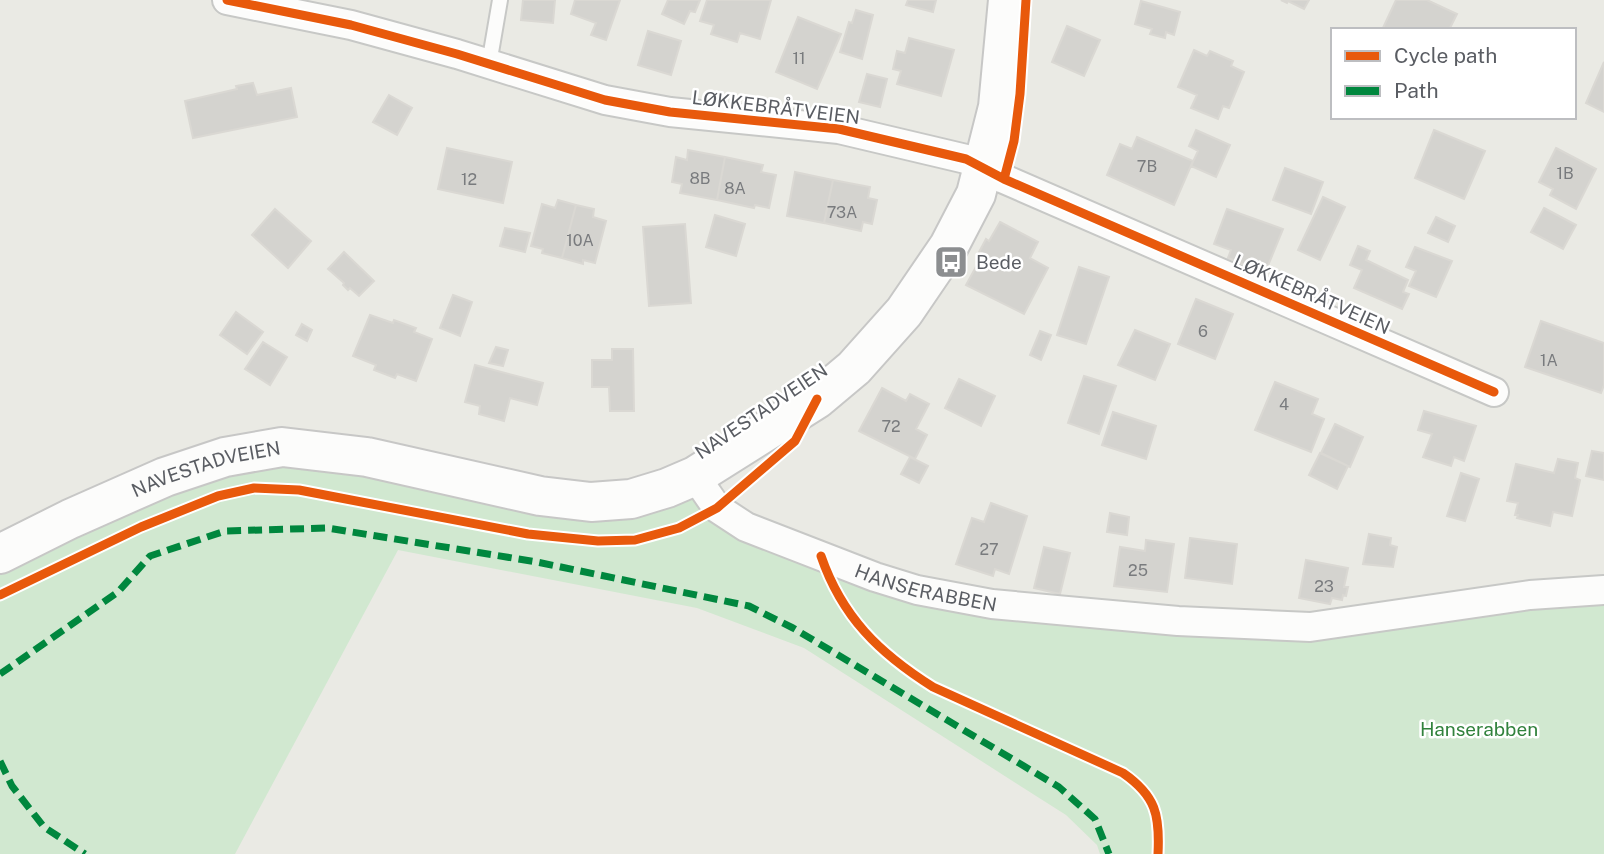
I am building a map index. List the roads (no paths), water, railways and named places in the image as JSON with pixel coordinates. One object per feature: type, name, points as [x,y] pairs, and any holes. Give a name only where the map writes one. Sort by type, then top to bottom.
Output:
[{"type":"street","name":"LØKKEBRÅTVEIEN","points":[[227,0],[351,25],[605,100],[670,112],[839,129],[965,159],[1494,392]]},
{"type":"street","name":"NAVESTADVEIEN","points":[[0,554],[70,519],[165,477],[225,457],[282,447],[367,457],[540,496],[591,502],[631,499],[695,476],[817,399],[854,368],[904,312],[949,246],[976,194],[998,107],[1008,0]]},
{"type":"street","name":"HANSERABBEN","points":[[695,476],[717,508],[746,527],[917,590],[992,604],[1178,621],[1310,627],[1530,595],[1604,590]]},
{"type":"lane","points":[[489,64],[500,0]]},
{"type":"place","name":"Bede","points":[[951,262]]},
{"type":"park label","name":"Hanserabben","points":[[1479,729]]}]
